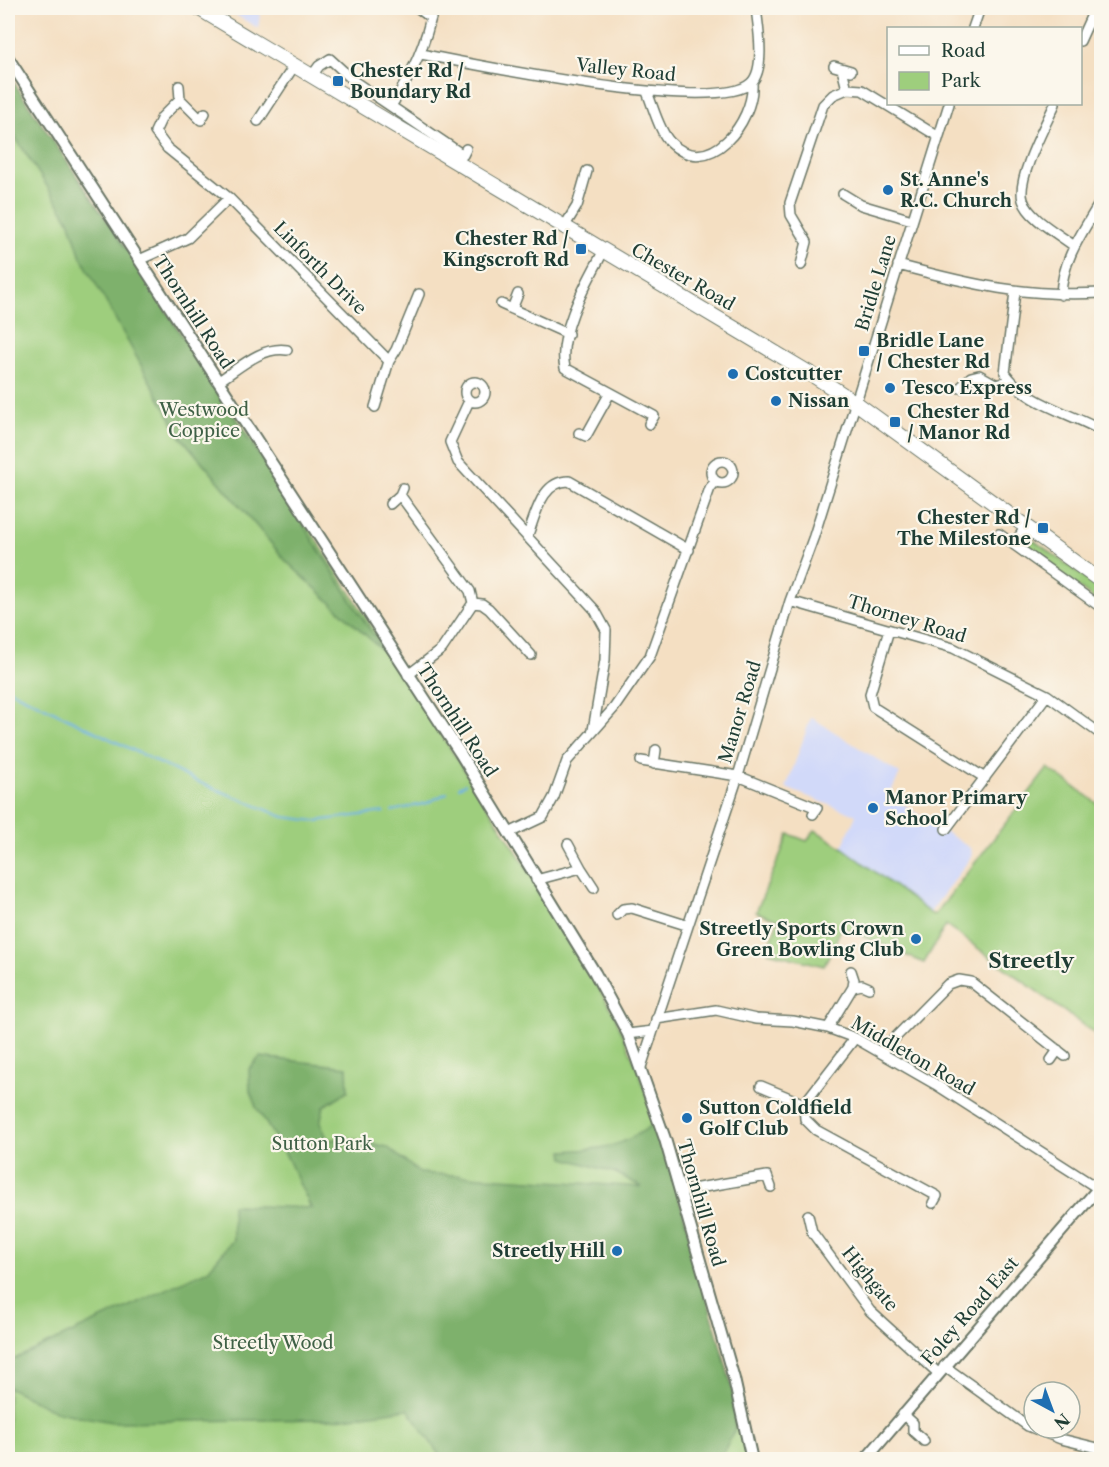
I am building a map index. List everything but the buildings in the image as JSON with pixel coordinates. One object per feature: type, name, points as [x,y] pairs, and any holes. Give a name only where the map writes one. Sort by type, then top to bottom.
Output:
[{"type":"highway","name":"Chester Road","points":[[198,8],[311,77],[390,120],[603,252],[743,333],[856,403],[1101,582]]},
{"type":"main road","name":"Thornhill Road","points":[[8,58],[408,675],[595,973],[627,1034],[641,1067],[681,1191],[734,1379],[752,1460]]},
{"type":"main road","name":"Foley Road East","points":[[865,1460],[1100,1188]]},
{"type":"street","points":[[418,8],[431,18]]},
{"type":"street","points":[[391,106],[409,80],[421,54],[433,8]]},
{"type":"street","points":[[647,92],[667,140],[686,152],[704,155],[717,151],[730,139],[751,106],[752,83],[758,71],[760,46],[756,8]]},
{"type":"street","points":[[973,27],[980,8]]},
{"type":"street","points":[[1082,37],[1095,8]]},
{"type":"street","name":"Valley Road","points":[[421,54],[521,73],[647,92],[717,92],[740,89],[752,83]]},
{"type":"street","points":[[311,77],[319,66],[330,59],[355,82],[463,155],[466,149]]},
{"type":"street","points":[[257,116],[294,66]]},
{"type":"street","points":[[842,68],[847,89]]},
{"type":"street","points":[[179,86],[180,99],[201,120],[205,113]]},
{"type":"street","points":[[801,265],[798,253],[807,242],[791,215],[790,203],[823,105],[833,95],[847,89],[862,90],[939,137]]},
{"type":"street","name":"Linforth Drive","points":[[180,99],[162,117],[155,132],[167,148],[229,198],[389,361]]},
{"type":"street","name":"Bridle Lane","points":[[856,403],[949,105]]},
{"type":"street","points":[[1055,105],[1022,183],[1023,200],[1031,213],[1074,246]]},
{"type":"street","points":[[564,227],[577,206],[587,171]]},
{"type":"street","points":[[843,194],[861,205],[912,220]]},
{"type":"street","points":[[140,260],[188,238],[229,198]]},
{"type":"street","points":[[1060,295],[1061,277],[1074,246],[1101,199]]},
{"type":"street","points":[[603,252],[582,292],[568,334],[563,358],[565,368],[654,416],[649,424]]},
{"type":"street","points":[[898,265],[978,287],[1060,295],[1101,293]]},
{"type":"street","points":[[1015,292],[1005,373],[1015,387],[1036,401],[1101,431]]},
{"type":"street","points":[[512,309],[518,294]]},
{"type":"street","points":[[375,407],[374,396],[396,350],[414,298]]},
{"type":"street","points":[[501,304],[568,334]]},
{"type":"street","points":[[275,337],[277,348]]},
{"type":"street","points":[[219,381],[264,352],[277,348],[287,350]]},
{"type":"street","points":[[960,388],[971,377],[979,375],[997,385],[1010,380]]},
{"type":"street","points":[[579,433],[586,436],[610,393]]},
{"type":"street","points":[[469,401],[450,442],[458,462],[595,610],[606,630],[605,660],[593,730]]},
{"type":"street","name":"Manor Road","points":[[641,1067],[686,925],[738,776],[790,601],[856,403]]},
{"type":"street","points":[[508,833],[543,818],[554,797],[567,761],[614,708],[650,656],[710,488],[716,481]]},
{"type":"street","points":[[527,537],[548,488],[556,482],[569,482],[689,550]]},
{"type":"street","points":[[390,504],[401,491],[454,578],[470,591],[473,603],[442,649],[408,675]]},
{"type":"street","points":[[1014,545],[1026,526]]},
{"type":"street","points":[[999,534],[1101,608]]},
{"type":"street","points":[[420,542],[429,535]]},
{"type":"street","name":"Thorney Road","points":[[790,601],[953,648],[1047,695],[1101,735]]},
{"type":"street","points":[[473,603],[482,603],[489,609],[511,640],[531,654]]},
{"type":"street","points":[[889,630],[870,694],[873,707],[985,778]]},
{"type":"street","points":[[946,829],[1047,695]]},
{"type":"street","points":[[654,764],[656,750]]},
{"type":"street","points":[[641,761],[738,776],[817,808],[813,814]]},
{"type":"street","points":[[568,844],[594,888]]},
{"type":"street","points":[[536,880],[581,868]]},
{"type":"street","points":[[617,915],[623,909],[632,908],[686,925]]},
{"type":"street","points":[[828,1028],[853,987],[854,980],[851,971]]},
{"type":"street","points":[[881,1052],[948,984],[959,980],[971,982],[1062,1053],[1051,1060]]},
{"type":"street","points":[[853,987],[862,985],[869,988]]},
{"type":"street","name":"Middleton Road","points":[[656,1019],[716,1010],[756,1019],[793,1021],[828,1028],[855,1038],[1100,1188]]},
{"type":"street","points":[[627,1034],[653,1031]]},
{"type":"street","points":[[855,1038],[804,1104],[805,1119],[816,1130],[937,1196]]},
{"type":"street","points":[[761,1086],[804,1104]]},
{"type":"street","points":[[681,1191],[767,1176],[771,1187]]},
{"type":"street","name":"Highgate","points":[[813,1221],[818,1240],[870,1311],[941,1370]]},
{"type":"street","points":[[941,1370],[1028,1426],[1061,1439],[1101,1449]]},
{"type":"street","points":[[903,1414],[912,1423],[913,1431],[924,1441]]},
{"type":"shaded area","points":[[224,8],[261,8],[258,28]]},
{"type":"shaded area","name":"Manor Primary School","points":[[811,717],[900,774],[889,795],[970,848],[972,853],[969,860],[929,914],[842,847],[856,815],[786,788]]},
{"type":"green space","name":"Sutton Park","points":[[8,74],[257,447],[538,885],[614,1014],[640,1074],[732,1387],[747,1459],[8,1459]]},
{"type":"green space","name":"Westwood Coppice","points":[[8,74],[137,265],[385,653],[286,561],[181,437],[81,257],[69,220],[8,126]]},
{"type":"green space","points":[[1028,536],[1101,589],[1101,604],[1024,548],[1020,542]]},
{"type":"green space","points":[[1048,768],[1101,806],[1101,1034],[1098,1036],[946,925],[924,963],[842,927],[824,966],[768,952],[778,920],[756,912],[789,834],[807,841],[815,830],[842,847],[934,916]]},
{"type":"green space","name":"Streetly Wood","points":[[260,1057],[347,1067],[348,1091],[324,1106],[320,1123],[328,1140],[347,1138],[387,1147],[420,1173],[642,1187],[616,1173],[564,1158],[563,1151],[621,1143],[653,1124],[664,1144],[732,1387],[735,1429],[720,1459],[442,1459],[408,1409],[336,1419],[112,1422],[57,1412],[8,1387],[8,1362],[208,1270],[233,1240],[232,1205],[311,1208],[287,1157],[256,1107],[250,1091],[249,1069]]},
{"type":"waterway","points":[[8,689],[196,781],[284,817],[316,821],[384,812]]},
{"type":"waterway","points":[[459,787],[465,784]]},
{"type":"waterway","points":[[392,811],[427,803],[447,793]]},
{"type":"place","name":"Chester Rd / Boundary Rd","points":[[338,81]]},
{"type":"place","name":"St. Anne's R.C. Church","points":[[888,190]]},
{"type":"place","name":"Chester Rd / Kingscroft Rd","points":[[581,249]]},
{"type":"place","name":"Bridle Lane / Chester Rd","points":[[864,351]]},
{"type":"place","name":"Costcutter","points":[[733,374]]},
{"type":"place","name":"Tesco Express","points":[[890,388]]},
{"type":"place","name":"Nissan","points":[[776,401]]},
{"type":"place","name":"Chester Rd / Manor Rd","points":[[895,422]]},
{"type":"place","name":"Chester Rd / The Milestone","points":[[1043,528]]},
{"type":"place","name":"Manor Primary School","points":[[873,808]]},
{"type":"place","name":"Streetly Sports Crown Green Bowling Club","points":[[916,939]]},
{"type":"place","name":"Sutton Coldfield Golf Club","points":[[687,1118]]},
{"type":"place","name":"Streetly Hill","points":[[617,1251]]},
{"type":"district","name":"Streetly","points":[[1031,961]]}]
